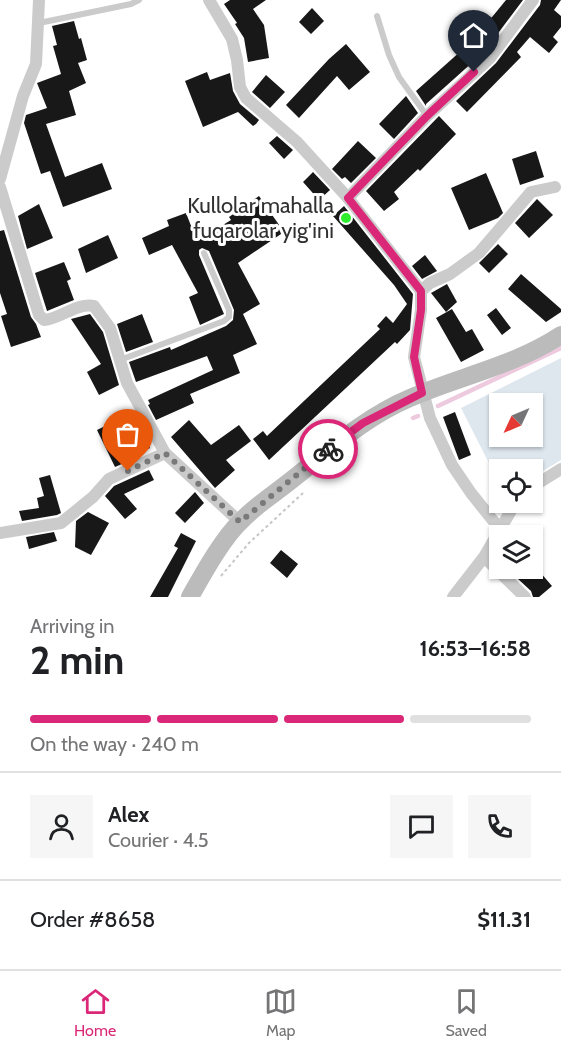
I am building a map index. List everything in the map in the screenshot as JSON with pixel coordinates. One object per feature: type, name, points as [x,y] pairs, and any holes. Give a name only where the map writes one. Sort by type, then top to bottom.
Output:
[{"type":"main road","points":[[190,597],[208,566],[240,522],[350,432],[376,415],[422,393],[495,368],[561,335]]},
{"type":"street","points":[[0,179],[23,96],[36,64],[39,0]]},
{"type":"street","points":[[225,0],[211,3],[232,39],[240,87],[246,98],[297,142],[348,198],[421,291],[421,310],[414,357],[430,418],[452,465],[497,525]]},
{"type":"street","points":[[348,198],[427,116],[490,58],[533,0]]},
{"type":"street","points":[[0,187],[39,315],[44,320],[51,319],[80,306],[94,306],[110,328],[127,383],[165,453],[240,522]]},
{"type":"street","points":[[421,291],[479,253],[531,192],[555,187]]},
{"type":"street","points":[[0,533],[61,523],[109,479],[165,453]]},
{"type":"street","points":[[543,480],[561,469]]},
{"type":"street","points":[[453,597],[489,547]]},
{"type":"street","points":[[484,557],[525,597]]},
{"type":"lane","points":[[39,24],[131,4],[139,0]]},
{"type":"lane","points":[[377,16],[399,77],[427,116]]},
{"type":"lane","points":[[119,360],[224,321],[229,317],[229,310],[204,253]]},
{"type":"path","points":[[220,579],[249,543]]},
{"type":"shaded area","points":[[561,358],[561,460],[543,471],[543,459],[489,459],[489,463],[461,408],[489,394],[489,447],[543,447],[543,393],[491,393]]},
{"type":"building","points":[[230,0],[266,0],[253,9],[264,25],[269,58],[248,62],[244,38],[224,4]]},
{"type":"building","points":[[506,0],[523,0],[484,52],[426,106],[416,91],[480,34]]},
{"type":"building","points":[[541,0],[561,0],[554,10],[561,16],[561,27],[553,37],[558,42],[549,53],[530,37],[517,52],[521,57],[467,112],[456,101],[496,63],[540,5]]},
{"type":"building","points":[[312,8],[324,21],[311,34],[299,22]]},
{"type":"building","points":[[74,21],[87,60],[78,63],[86,83],[69,91],[76,115],[46,124],[65,177],[102,163],[112,189],[63,207],[50,171],[41,174],[24,123],[26,115],[47,108],[37,83],[61,74],[53,46],[57,45],[52,26]]},
{"type":"building","points":[[346,44],[370,72],[349,90],[337,76],[299,118],[286,105]]},
{"type":"building","points":[[207,72],[210,80],[230,73],[233,91],[240,104],[259,120],[256,124],[253,126],[238,112],[203,127],[185,81]]},
{"type":"building","points":[[266,75],[285,92],[270,108],[252,92]]},
{"type":"building","points":[[406,96],[418,113],[394,139],[379,124]]},
{"type":"building","points":[[439,116],[456,134],[420,171],[418,169],[394,192],[399,199],[384,211],[366,191]]},
{"type":"building","points":[[277,136],[293,150],[284,159],[269,143]]},
{"type":"building","points":[[358,141],[376,158],[351,183],[345,177],[342,179],[332,169]]},
{"type":"building","points":[[536,151],[544,177],[520,185],[512,159]]},
{"type":"building","points":[[313,172],[330,190],[319,200],[303,182]]},
{"type":"building","points":[[486,173],[503,213],[498,218],[469,230],[451,188]]},
{"type":"building","points":[[259,196],[284,232],[238,263],[260,304],[243,314],[257,344],[233,355],[240,373],[190,394],[194,403],[156,420],[148,405],[150,404],[148,400],[213,370],[207,356],[136,382],[129,362],[170,347],[171,350],[226,326],[233,320],[234,310],[209,251],[202,248],[199,250],[199,255],[224,314],[200,325],[189,297],[198,293],[172,245],[149,255],[142,238],[169,226],[167,220],[186,213],[197,241],[231,220],[229,217]]},
{"type":"building","points":[[537,199],[553,215],[529,238],[515,223]]},
{"type":"building","points":[[39,204],[53,238],[27,249],[18,216]]},
{"type":"building","points":[[344,206],[413,294],[410,330],[269,460],[253,439],[263,431],[267,436],[380,329],[377,326],[386,316],[393,323],[407,304],[394,285],[333,216]]},
{"type":"building","points":[[4,230],[31,317],[41,337],[11,347],[1,316],[7,314],[0,293],[0,231]]},
{"type":"building","points":[[108,235],[118,258],[86,273],[78,249]]},
{"type":"building","points":[[498,244],[508,254],[489,273],[479,263]]},
{"type":"building","points":[[425,255],[437,271],[422,279],[412,266]]},
{"type":"building","points":[[64,262],[71,279],[67,281],[74,300],[47,311],[35,273]]},
{"type":"building","points":[[521,274],[561,309],[561,312],[546,322],[508,289]]},
{"type":"building","points":[[447,284],[457,302],[446,312],[431,293]]},
{"type":"building","points":[[496,308],[511,328],[502,335],[487,315]]},
{"type":"building","points":[[452,309],[466,332],[472,329],[484,350],[461,362],[436,318]]},
{"type":"building","points":[[90,314],[103,332],[119,385],[99,395],[87,372],[101,364],[71,319]]},
{"type":"building","points":[[142,314],[153,342],[126,352],[117,324]]},
{"type":"building","points":[[134,412],[150,448],[141,453],[142,455],[115,467],[97,430]]},
{"type":"building","points":[[455,412],[471,455],[459,460],[443,417]]},
{"type":"building","points":[[189,420],[211,445],[239,425],[251,441],[226,460],[235,470],[215,488],[171,437]]},
{"type":"building","points":[[149,470],[154,480],[124,494],[137,509],[125,519],[105,496],[114,486]]},
{"type":"building","points":[[50,475],[61,513],[22,521],[19,511],[39,508],[37,498],[44,496],[39,478]]},
{"type":"building","points":[[195,492],[204,503],[185,523],[175,513]]},
{"type":"building","points":[[88,512],[109,523],[91,555],[75,547],[76,521]]},
{"type":"building","points":[[54,532],[57,541],[29,549],[26,537]]},
{"type":"building","points":[[181,533],[196,541],[168,597],[150,597],[178,548],[174,546]]},
{"type":"building","points":[[281,550],[298,564],[287,578],[270,563]]},
{"type":"building","points":[[543,576],[552,586],[539,597],[533,597],[531,591],[518,579],[543,579]]},
{"type":"waterway","points":[[438,406],[561,348]]},
{"type":"waterway","points":[[413,418],[418,416]]},
{"type":"way so far","points":[[128,471],[165,453],[240,522],[328,449]]},
{"type":"place","name":"Kullolar mahalla fuqarolar yig'ini","points":[[346,218]]},
{"type":"route","points":[[328,449],[363,423],[422,393],[414,357],[421,310],[421,291],[348,198],[427,116],[474,72]]}]
